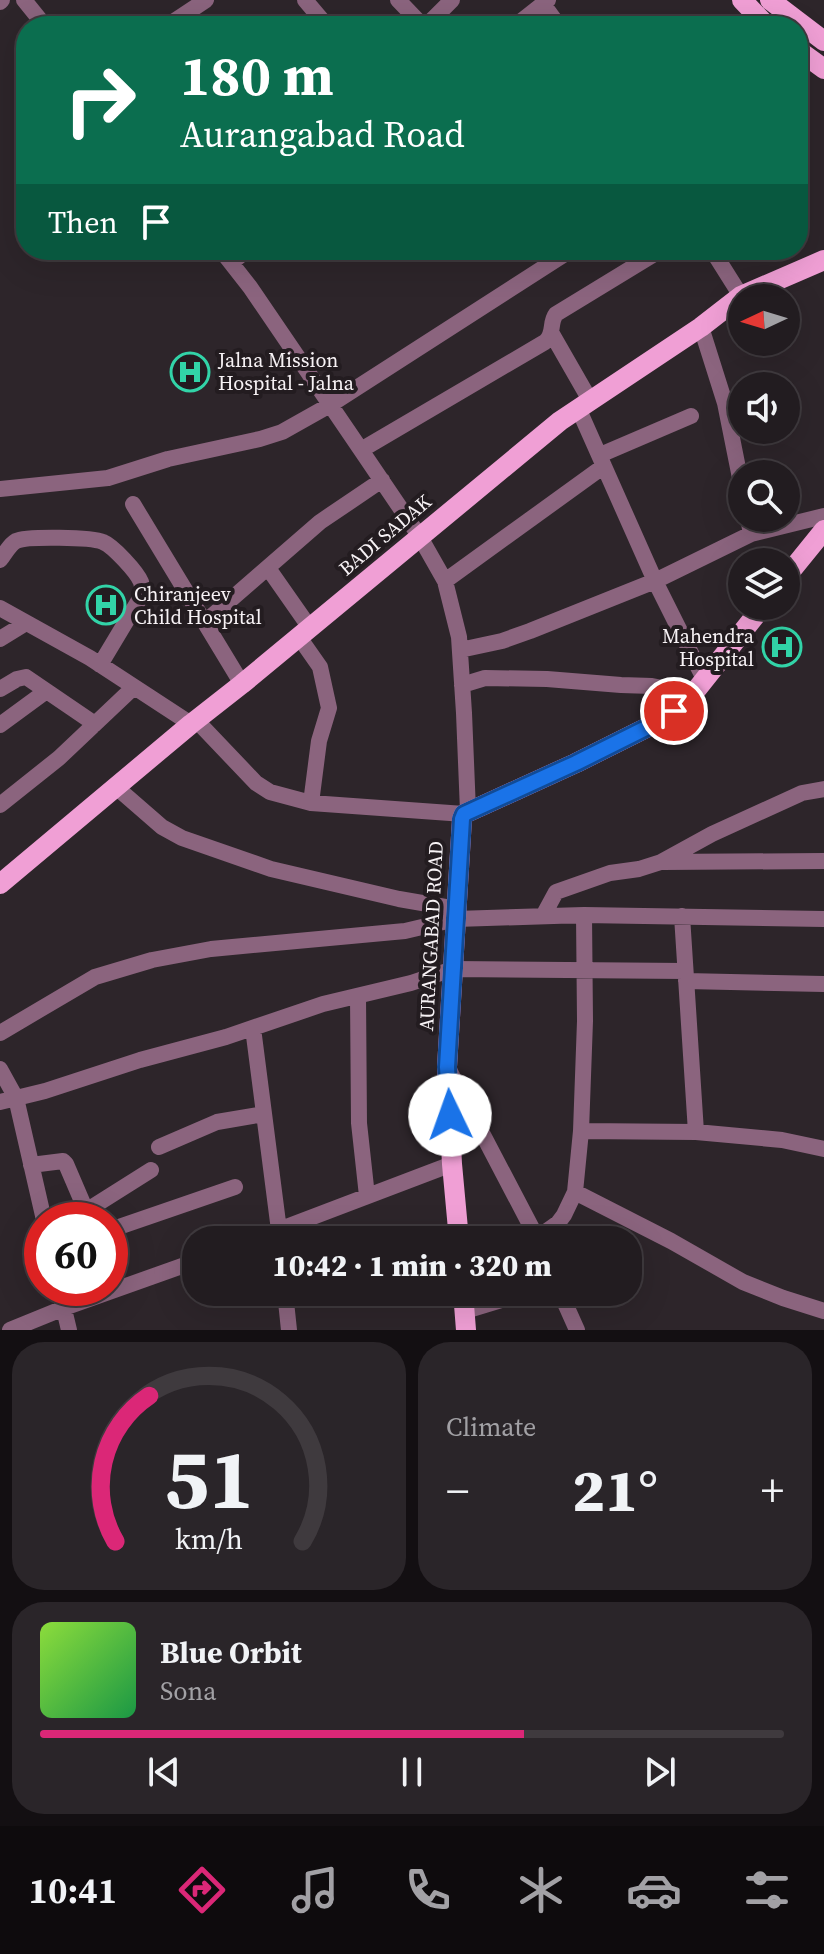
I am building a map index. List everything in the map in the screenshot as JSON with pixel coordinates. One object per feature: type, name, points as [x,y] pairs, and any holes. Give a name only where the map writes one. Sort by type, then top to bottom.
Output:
[{"type":"main road","points":[[742,0],[757,16]]},
{"type":"main road","points":[[774,3],[791,16]]},
{"type":"main road","points":[[808,29],[824,41]]},
{"type":"main road","name":"BADI SADAK","points":[[769,284],[824,260]]},
{"type":"main road","name":"BADI SADAK","points":[[0,884],[560,421],[728,306]]},
{"type":"main road","points":[[800,560],[824,530]]},
{"type":"main road","points":[[466,812],[576,763],[674,711],[752,620]]},
{"type":"main road","name":"AURANGABAD ROAD","points":[[458,1226],[447,1067],[462,819],[466,812]]},
{"type":"street","points":[[24,0],[37,16]]},
{"type":"street","points":[[182,16],[206,0]]},
{"type":"street","points":[[305,0],[319,16]]},
{"type":"street","points":[[398,0],[414,16]]},
{"type":"street","points":[[435,16],[452,0]]},
{"type":"street","points":[[528,16],[546,2]]},
{"type":"street","points":[[0,608],[194,722],[263,789],[311,803],[466,812],[459,637],[445,581],[382,480],[229,260]]},
{"type":"street","points":[[0,489],[108,478],[168,459],[282,432],[330,405],[544,260]]},
{"type":"street","points":[[462,685],[485,678],[698,686],[602,461],[585,406],[552,334],[556,314],[645,260]]},
{"type":"street","points":[[718,260],[733,284]]},
{"type":"street","points":[[701,327],[725,403],[736,460]]},
{"type":"street","points":[[361,450],[545,342],[552,334]]},
{"type":"street","points":[[445,581],[602,461],[691,416]]},
{"type":"street","points":[[205,622],[320,522],[382,480]]},
{"type":"street","points":[[133,504],[242,684]]},
{"type":"street","points":[[800,519],[824,516]]},
{"type":"street","points":[[460,650],[514,637],[655,581],[739,532]]},
{"type":"street","points":[[0,560],[13,543],[26,539],[90,538],[114,550],[139,579],[142,589],[139,600],[100,665]]},
{"type":"street","points":[[268,568],[305,632],[320,667],[329,708],[319,741],[311,803]]},
{"type":"street","points":[[0,639],[26,623]]},
{"type":"street","points":[[0,689],[26,677],[95,724]]},
{"type":"street","points":[[0,805],[59,758],[134,687]]},
{"type":"street","points":[[0,725],[45,692]]},
{"type":"street","points":[[116,787],[162,827],[194,843],[271,869],[456,914],[824,919]]},
{"type":"street","points":[[543,916],[556,892],[610,873],[661,862],[712,834],[802,793],[824,789]]},
{"type":"street","points":[[661,862],[824,861]]},
{"type":"street","points":[[0,1033],[95,977],[152,960],[211,949],[405,931],[456,914]]},
{"type":"street","points":[[554,1226],[564,1215],[575,1192],[581,1131],[585,1021],[584,915]]},
{"type":"street","points":[[682,916],[696,1132]]},
{"type":"street","points":[[8,1100],[253,1028],[323,1004],[411,983],[453,969],[584,969],[824,984]]},
{"type":"street","points":[[358,996],[359,1123],[367,1196]]},
{"type":"street","points":[[253,1028],[278,1226]]},
{"type":"street","points":[[447,1067],[531,1226]]},
{"type":"street","points":[[0,1069],[40,1202]]},
{"type":"street","points":[[159,1147],[217,1122],[264,1114]]},
{"type":"street","points":[[581,1131],[696,1132],[782,1140],[824,1149]]},
{"type":"street","points":[[31,1165],[63,1161],[82,1202]]},
{"type":"street","points":[[299,1226],[452,1164]]},
{"type":"street","points":[[107,1202],[151,1170]]},
{"type":"street","points":[[128,1224],[235,1187]]},
{"type":"street","points":[[575,1192],[743,1282],[824,1311]]},
{"type":"street","points":[[128,1283],[182,1266]]},
{"type":"street","points":[[10,1330],[69,1306]]},
{"type":"street","points":[[286,1306],[289,1330]]},
{"type":"street","points":[[566,1306],[577,1330]]},
{"type":"street","points":[[64,1308],[69,1330]]},
{"type":"place","name":"Jalna Mission Hospital - Jalna","points":[[190,372]]},
{"type":"place","name":"Chiranjeev Child Hospital","points":[[106,605]]},
{"type":"place","name":"Mahendra Hospital","points":[[782,647]]},
{"type":"route","points":[[450,1115],[447,1067],[464,814],[576,763],[674,711]]}]
